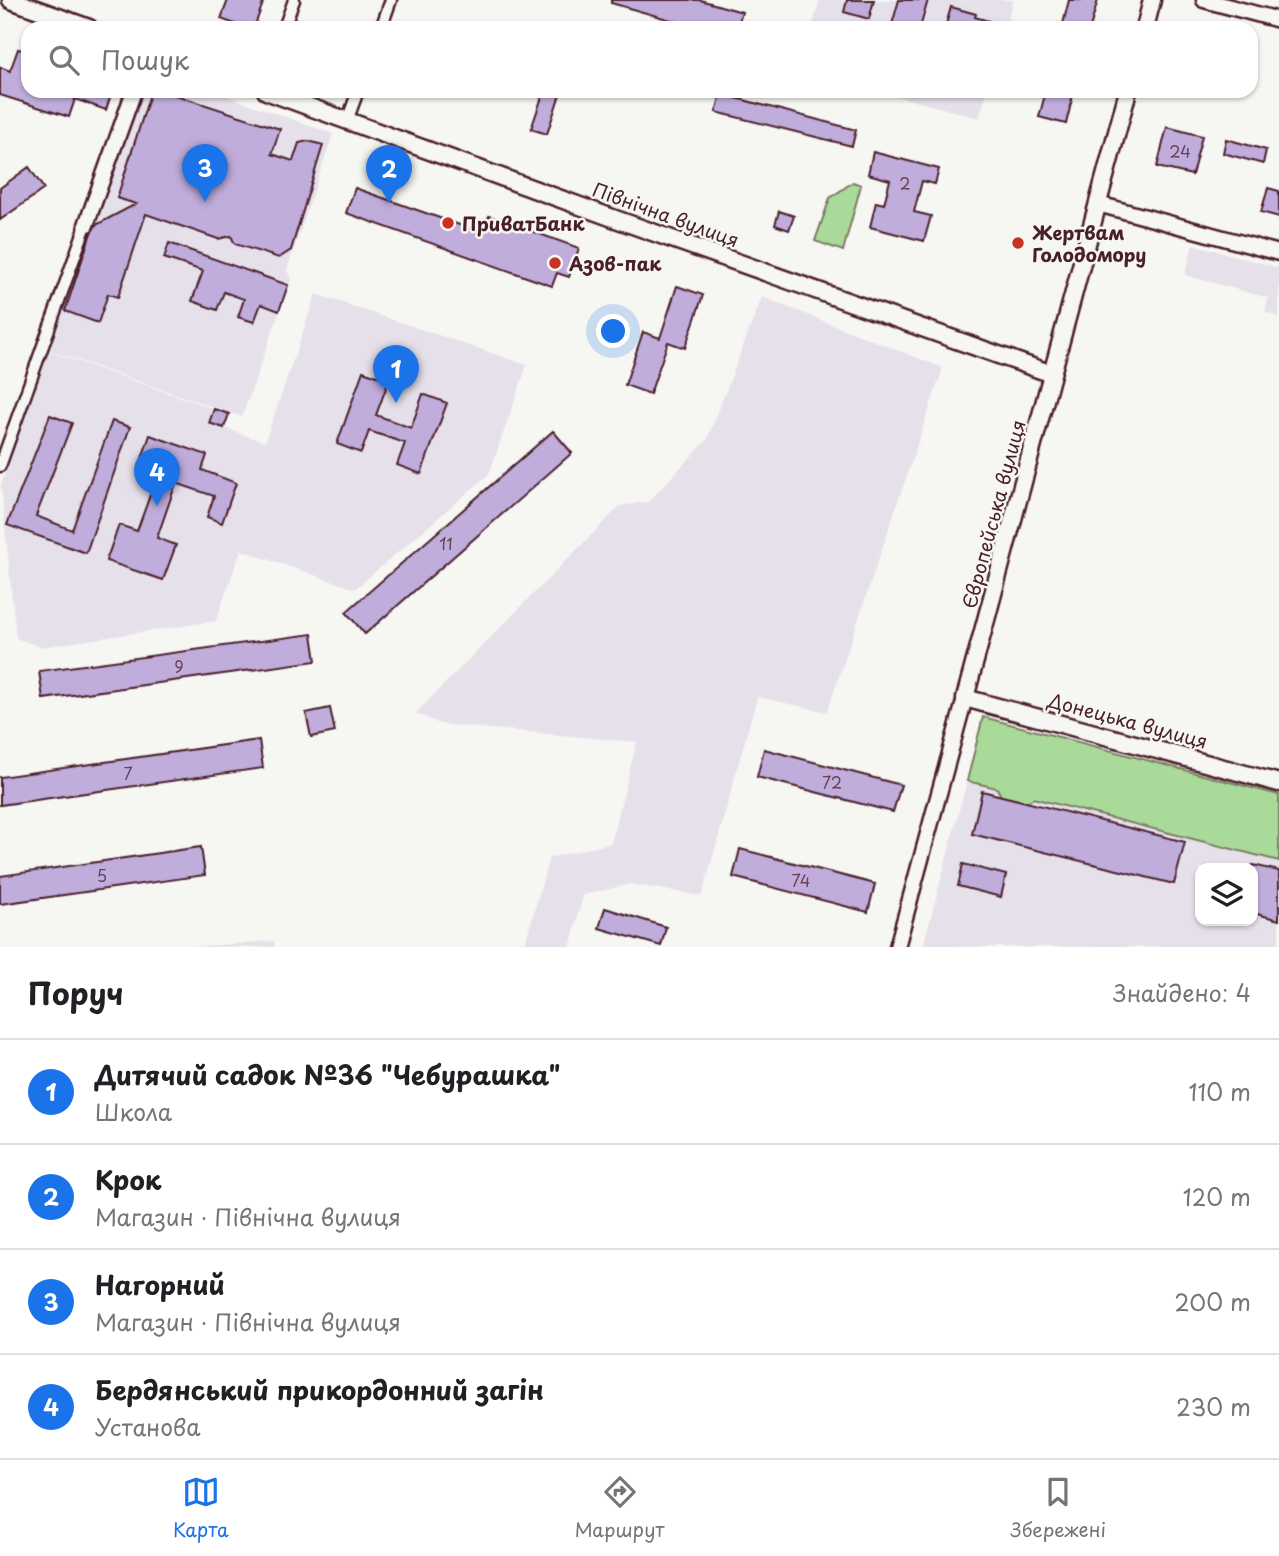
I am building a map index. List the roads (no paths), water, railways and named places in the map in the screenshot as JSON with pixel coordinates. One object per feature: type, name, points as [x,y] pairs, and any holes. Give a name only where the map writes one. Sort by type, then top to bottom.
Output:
[{"type":"street","points":[[11,0],[70,21]]},
{"type":"street","points":[[286,21],[294,0]]},
{"type":"street","points":[[384,21],[391,0]]},
{"type":"street","points":[[1147,21],[1152,0]]},
{"type":"street","points":[[1204,0],[1279,20]]},
{"type":"street","points":[[0,467],[131,98]]},
{"type":"street","name":"Північна вулиця","points":[[285,98],[623,222],[1052,374]]},
{"type":"street","points":[[347,121],[355,98]]},
{"type":"street","name":"Європейська вулиця","points":[[897,947],[1126,98]]},
{"type":"street","points":[[1098,204],[1279,253]]},
{"type":"street","name":"Донецька вулиця","points":[[965,698],[1279,783]]},
{"type":"place","name":"Нагорний","points":[[205,202]]},
{"type":"place","name":"Крок","points":[[389,203]]},
{"type":"place","name":"ПриватБанк","points":[[448,223]]},
{"type":"place","name":"Жертвам Голодомору","points":[[1018,243]]},
{"type":"place","name":"Азов-пак","points":[[555,263]]},
{"type":"place","name":"Дитячий садок №36 \"Чебурашка\"","points":[[396,403]]},
{"type":"place","name":"Бердянський прикордонний загін","points":[[157,506]]}]
